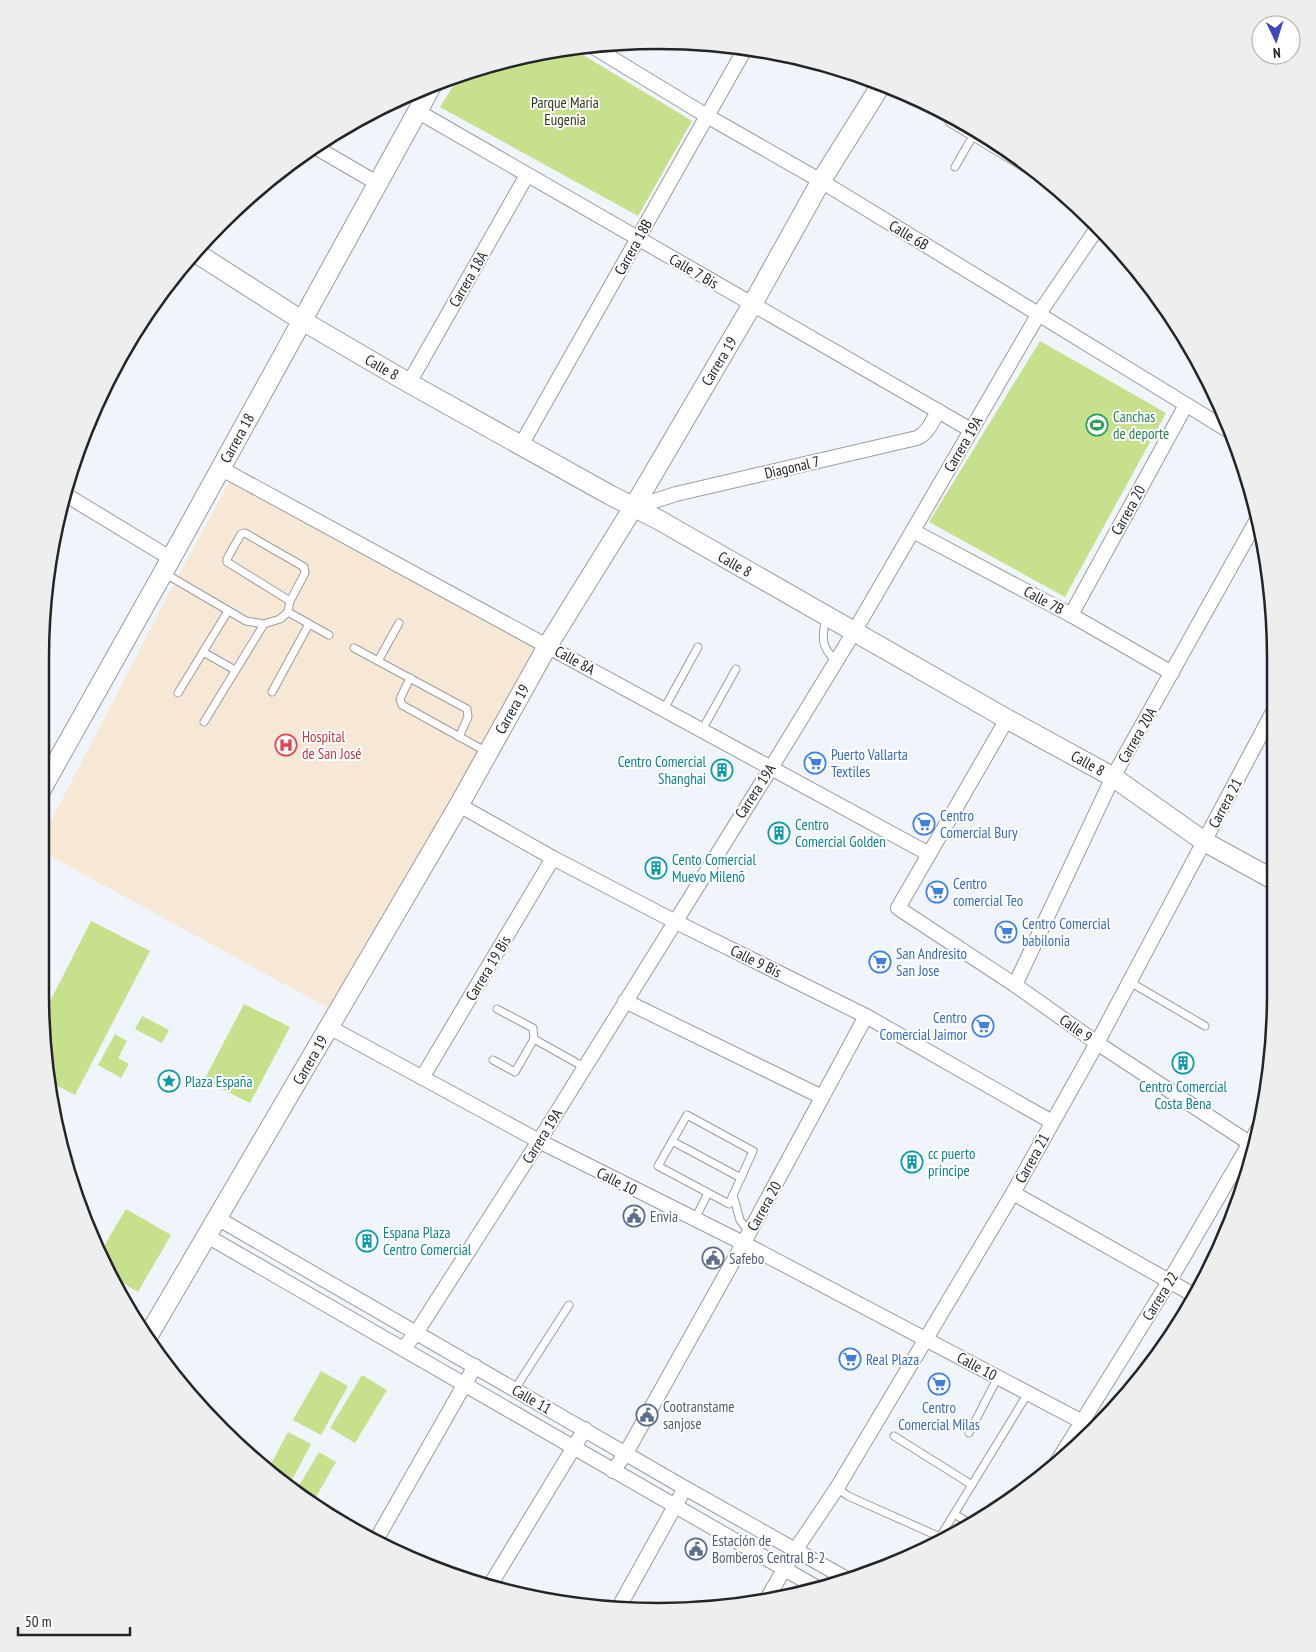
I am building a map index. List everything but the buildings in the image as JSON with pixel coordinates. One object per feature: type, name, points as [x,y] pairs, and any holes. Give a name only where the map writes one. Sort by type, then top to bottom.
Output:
[{"type":"street","name":"Calle 6B","points":[[601,52],[820,181],[1222,426]]},
{"type":"street","name":"Carrera 18B","points":[[521,445],[742,55]]},
{"type":"street","name":"Carrera 19","points":[[151,1331],[459,805],[548,645],[633,508],[752,304],[820,181],[878,90]]},
{"type":"street","name":"Carrera 18","points":[[49,776],[427,94]]},
{"type":"street","name":"Calle 7 Bis","points":[[417,111],[971,430]]},
{"type":"street","points":[[321,150],[377,183]]},
{"type":"street","name":"Carrera 18A","points":[[409,383],[527,175]]},
{"type":"street","name":"Carrera 19A","points":[[403,1349],[416,1333],[539,1141],[770,768],[854,632],[1038,314],[1094,233]]},
{"type":"street","name":"Calle 8","points":[[201,255],[301,320],[409,383],[633,508],[659,520],[826,617],[1113,777],[1205,842],[1267,876]]},
{"type":"street","name":"Carrera 20","points":[[1071,615],[1186,406]]},
{"type":"street","name":"Diagonal 7","points":[[633,508],[676,494],[917,438],[923,435],[938,411]]},
{"type":"street","name":"Calle 8A","points":[[220,468],[929,854]]},
{"type":"street","points":[[71,498],[166,566]]},
{"type":"street","name":"Carrera 20A","points":[[1015,984],[1113,777],[1253,527]]},
{"type":"street","name":"Calle 7B","points":[[913,531],[1071,615],[1172,673]]},
{"type":"street","points":[[929,854],[1007,719]]},
{"type":"street","name":"Carrera 21","points":[[771,1593],[796,1549],[837,1488],[1013,1193],[1130,982],[1267,723]]},
{"type":"street","name":"Calle 9 Bis","points":[[459,805],[553,858],[674,921],[866,1016],[1052,1122]]},
{"type":"street","name":"Calle 9","points":[[929,854],[898,908],[1015,984],[1097,1043],[1248,1143]]},
{"type":"street","name":"Carrera 19 Bis","points":[[422,1078],[553,858]]},
{"type":"street","points":[[625,1001],[822,1098]]},
{"type":"street","name":"Carrera 20","points":[[613,1471],[626,1453],[746,1238],[866,1016]]},
{"type":"street","name":"Calle 10","points":[[329,1027],[539,1141],[695,1219],[746,1238],[925,1338],[1088,1425]]},
{"type":"street","name":"Carrera 22","points":[[1088,1425],[1170,1280],[1244,1157]]},
{"type":"street","points":[[1013,1193],[1189,1292]]},
{"type":"street","name":"Calle 11","points":[[217,1218],[685,1488],[840,1575]]},
{"type":"street","name":"Calle 11","points":[[206,1236],[810,1583]]},
{"type":"street","points":[[379,1535],[475,1366]]},
{"type":"street","points":[[493,1580],[584,1429]]},
{"type":"street","points":[[622,1602],[685,1488]]},
{"type":"lane","points":[[956,167],[973,136]]},
{"type":"lane","points":[[166,566],[228,611],[246,621],[264,624],[274,622],[288,612],[290,601],[305,573],[304,567],[245,534],[241,534],[227,559],[229,564],[290,601]]},
{"type":"lane","points":[[178,693],[228,611]]},
{"type":"lane","points":[[288,612],[329,635]]},
{"type":"lane","points":[[826,617],[823,632],[824,646],[836,661]]},
{"type":"lane","points":[[378,661],[399,623]]},
{"type":"lane","points":[[204,722],[264,624]]},
{"type":"lane","points":[[272,692],[309,624]]},
{"type":"lane","points":[[664,709],[698,647]]},
{"type":"lane","points":[[354,648],[467,709],[468,717],[459,736]]},
{"type":"lane","points":[[203,652],[236,670]]},
{"type":"lane","points":[[702,730],[736,669]]},
{"type":"lane","points":[[410,678],[400,703],[488,752]]},
{"type":"lane","points":[[1130,982],[1205,1026]]},
{"type":"lane","points":[[493,1060],[515,1072],[534,1039],[533,1028],[497,1009]]},
{"type":"lane","points":[[534,1039],[584,1067]]},
{"type":"lane","points":[[687,1116],[754,1151],[741,1178],[728,1204],[658,1166],[687,1116]]},
{"type":"lane","points":[[672,1142],[741,1178]]},
{"type":"lane","points":[[695,1219],[708,1193]]},
{"type":"lane","points":[[733,1195],[746,1238]]},
{"type":"lane","points":[[515,1389],[568,1305]]},
{"type":"lane","points":[[969,1434],[998,1377]]},
{"type":"lane","points":[[943,1532],[1028,1393]]},
{"type":"lane","points":[[894,1436],[972,1485]]},
{"type":"lane","points":[[837,1488],[848,1496],[934,1537]]},
{"type":"lane","points":[[954,1514],[965,1521]]},
{"type":"shaded area","name":"Hospital de San José","points":[[229,482],[538,650],[328,1008],[49,855],[49,825]]},
{"type":"green space","name":"Parque María Eugenia","points":[[581,54],[692,121],[638,216],[440,107],[455,84],[462,81],[539,60]]},
{"type":"green space","points":[[1040,341],[1166,413],[1065,597],[929,522]]},
{"type":"green space","points":[[91,921],[150,951],[75,1095],[56,1085],[50,1034],[49,1003]]},
{"type":"green space","points":[[244,1004],[290,1027],[250,1103],[204,1080]]},
{"type":"green space","points":[[142,1016],[169,1030],[162,1043],[135,1029]]},
{"type":"green space","points":[[115,1034],[127,1041],[118,1058],[129,1064],[121,1078],[98,1065]]},
{"type":"green space","points":[[126,1209],[171,1235],[138,1292],[122,1283],[104,1246]]},
{"type":"green space","points":[[321,1371],[348,1386],[321,1435],[293,1420]]},
{"type":"green space","points":[[362,1375],[387,1390],[355,1443],[330,1428]]},
{"type":"green space","points":[[288,1432],[311,1444],[292,1481],[271,1464]]},
{"type":"green space","points":[[319,1452],[336,1462],[315,1498],[299,1486]]},
{"type":"place","name":"Canchas de deporte","points":[[1097,425]]},
{"type":"place","name":"Hospital de San José","points":[[286,745]]},
{"type":"place","name":"Puerto Vallarta Textiles","points":[[815,763]]},
{"type":"place","name":"Centro Comercial Shanghai","points":[[722,770]]},
{"type":"place","name":"Centro Comercial Bury","points":[[924,824]]},
{"type":"place","name":"Centro Comercial Golden","points":[[779,833]]},
{"type":"place","name":"Cento Comercial Muevo Milenõ","points":[[656,868]]},
{"type":"place","name":"Centro comercial Teo","points":[[937,892]]},
{"type":"place","name":"Centro Comercial babilonia","points":[[1006,932]]},
{"type":"place","name":"San Andresito San Jose","points":[[880,962]]},
{"type":"place","name":"Centro Comercial Jaimor","points":[[983,1026]]},
{"type":"place","name":"Centro Comercial Costa Bena","points":[[1183,1063]]},
{"type":"place","name":"Plaza España","points":[[169,1081]]},
{"type":"place","name":"cc puerto principe","points":[[912,1162]]},
{"type":"place","name":"Envia","points":[[634,1216]]},
{"type":"place","name":"Espana Plaza Centro Comercial","points":[[367,1241]]},
{"type":"place","name":"Safebo","points":[[713,1258]]},
{"type":"place","name":"Real Plaza","points":[[850,1359]]},
{"type":"place","name":"Centro Comercial Milas","points":[[939,1384]]},
{"type":"place","name":"Cootranstame sanjose","points":[[647,1415]]},
{"type":"place","name":"Estación de Bomberos Central B-2","points":[[696,1549]]}]
